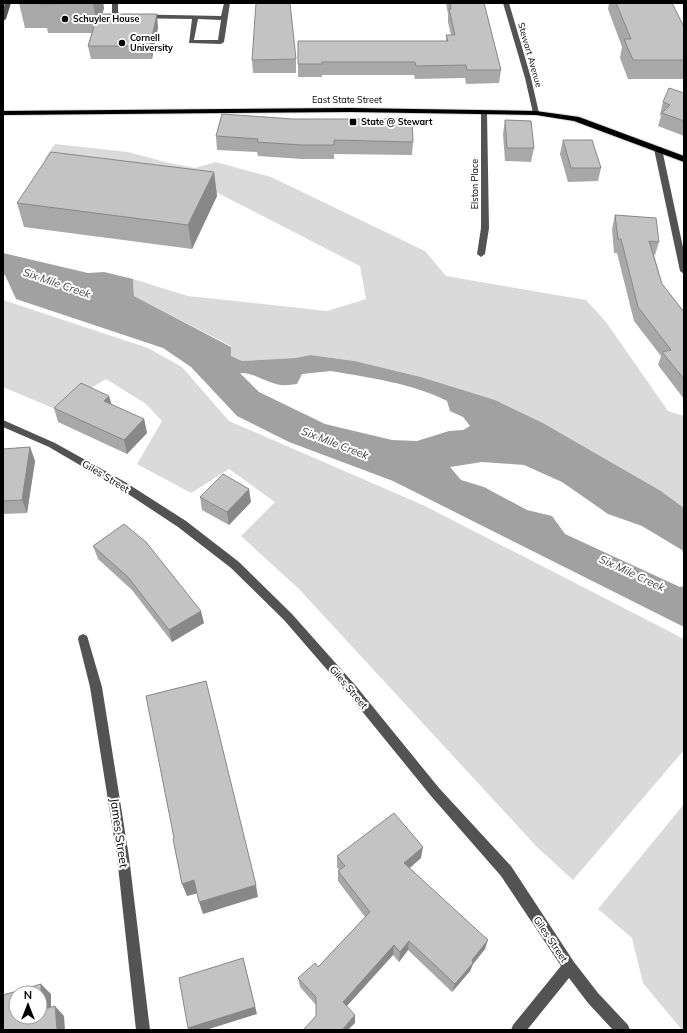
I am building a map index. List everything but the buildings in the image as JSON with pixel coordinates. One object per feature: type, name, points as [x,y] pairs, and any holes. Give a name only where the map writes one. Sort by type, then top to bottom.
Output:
[{"type":"highway","name":"East State Street","points":[[3,113],[342,110],[536,113],[576,119],[684,159]]},
{"type":"street","points":[[3,19],[8,3]]},
{"type":"street","points":[[115,3],[115,13],[119,16],[224,18]]},
{"type":"street","points":[[195,17],[191,42],[220,42],[227,3]]},
{"type":"street","name":"Stewart Avenue","points":[[506,3],[528,78],[536,113]]},
{"type":"street","name":"Elston Place","points":[[481,254],[485,228],[484,113]]},
{"type":"street","points":[[658,149],[684,271]]},
{"type":"street","name":"Giles Street","points":[[3,423],[52,445],[122,485],[182,524],[235,564],[288,616],[352,690],[435,792],[506,871],[570,967],[593,998],[623,1030]]},
{"type":"street","name":"James Street","points":[[83,639],[96,687],[123,857],[143,1030]]},
{"type":"street","points":[[518,1030],[570,967]]},
{"type":"shaded area","points":[[55,144],[128,152],[195,168],[216,162],[271,177],[425,251],[446,276],[586,300],[606,322],[668,411],[684,416],[684,508],[661,491],[543,423],[495,400],[421,377],[355,361],[310,355],[295,358],[242,361],[231,356],[231,346],[134,296],[133,279],[188,296],[327,311],[366,299],[360,266],[210,189],[44,159]]},
{"type":"shaded area","points":[[3,300],[148,348],[182,367],[229,421],[425,506],[684,639],[684,750],[573,880],[537,847],[299,589],[241,536],[275,502],[229,469],[191,493],[137,464],[162,421],[146,404],[106,379],[55,409],[3,387]]},
{"type":"shaded area","points":[[684,804],[684,1030],[682,1030],[643,983],[632,938],[598,909]]},
{"type":"water","name":"Six Mile Creek","points":[[3,253],[88,273],[104,272],[133,279],[134,296],[231,347],[231,356],[242,361],[295,358],[310,355],[355,361],[421,377],[495,400],[543,423],[661,491],[684,508],[684,554],[682,550],[642,526],[608,514],[562,482],[524,465],[482,462],[450,467],[461,480],[484,487],[527,510],[552,516],[565,534],[680,587],[684,586],[684,627],[393,481],[289,442],[237,416],[191,367],[163,348],[16,299],[5,275],[3,275]],"holes":[[[331,371],[405,385],[434,395],[447,401],[450,411],[463,417],[470,426],[463,430],[449,431],[417,441],[392,440],[325,424],[259,392],[240,373],[254,375],[272,383],[284,385],[297,384],[302,374]]]},
{"type":"place","name":"Schuyler House","points":[[65,19]]},
{"type":"place","name":"Cornell University","points":[[122,43]]},
{"type":"place","name":"State @ Stewart","points":[[353,122]]}]
